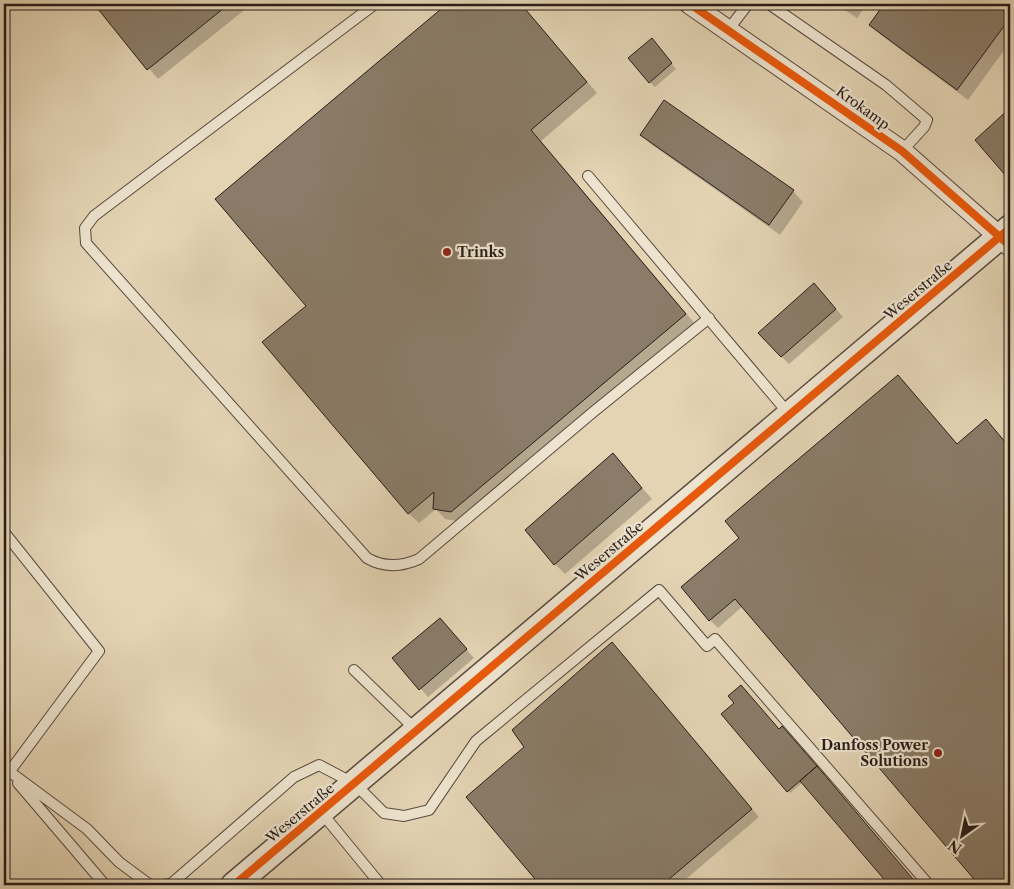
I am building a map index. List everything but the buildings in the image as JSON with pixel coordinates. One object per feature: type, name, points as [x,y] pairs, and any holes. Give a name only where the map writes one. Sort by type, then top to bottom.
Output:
[{"type":"street","name":"Krokamp","points":[[690,4],[902,151],[1007,237]]},
{"type":"street","name":"Weserstraße","points":[[234,885],[790,414],[1007,237]]},
{"type":"lane","points":[[375,4],[94,216],[85,228],[86,243],[367,558],[378,565],[392,566],[419,559],[592,413],[709,318]]},
{"type":"lane","points":[[728,30],[748,4]]},
{"type":"lane","points":[[769,4],[886,85],[922,113],[927,120],[924,127],[902,151]]},
{"type":"lane","points":[[588,176],[790,414]]},
{"type":"lane","points":[[4,532],[99,651],[7,776]]},
{"type":"lane","points":[[162,885],[171,884],[294,777],[319,765],[355,784],[384,813],[404,816],[429,810],[476,741],[659,590],[707,646],[715,639],[928,885]]},
{"type":"lane","points":[[354,670],[417,731]]},
{"type":"lane","points":[[7,776],[105,885]]},
{"type":"lane","points":[[7,776],[87,829],[119,862],[150,885]]},
{"type":"lane","points":[[321,812],[381,885]]},
{"type":"cycle path","points":[[690,4],[902,151],[1010,246]]},
{"type":"cycle path","points":[[234,885],[1010,228]]},
{"type":"place","name":"Trinks","points":[[447,252]]},
{"type":"place","name":"Danfoss Power Solutions","points":[[938,753]]}]
